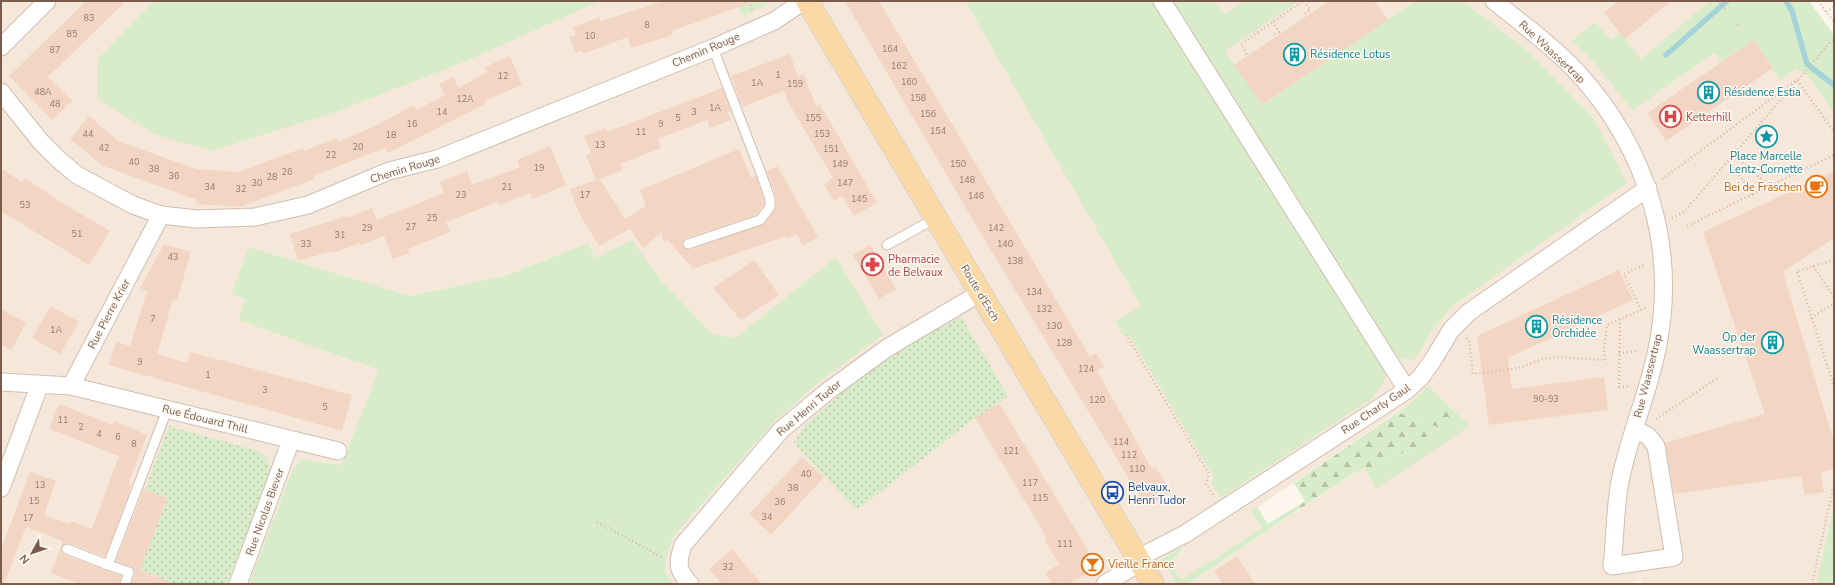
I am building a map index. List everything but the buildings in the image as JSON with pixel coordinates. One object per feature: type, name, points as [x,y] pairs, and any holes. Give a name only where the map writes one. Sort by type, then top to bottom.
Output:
[{"type":"main road","name":"Route d'Esch","points":[[805,1],[936,218],[1153,584]]},
{"type":"street","points":[[1,47],[47,1]]},
{"type":"street","name":"Chemin Rouge","points":[[1,92],[41,142],[77,175],[133,205],[161,214],[197,219],[255,217],[308,205],[389,171],[438,159],[713,48],[774,21],[805,1]]},
{"type":"street","points":[[1162,1],[1407,390]]},
{"type":"street","name":"Rue Waassertrap","points":[[1494,1],[1540,38],[1578,72],[1609,110],[1630,147],[1648,188],[1658,223],[1663,300],[1657,349],[1634,429],[1620,486],[1612,566],[1674,557],[1656,446],[1648,436],[1634,429]]},
{"type":"street","name":"Rue Charly Gaul","points":[[1139,560],[1153,549],[1177,539],[1223,511],[1407,390],[1420,378],[1452,330],[1469,312],[1648,188]]},
{"type":"street","name":"Rue Pierre Krier","points":[[71,386],[161,214]]},
{"type":"street","name":"Rue Henri Tudor","points":[[678,560],[683,545],[781,430],[828,391],[887,348],[980,294]]},
{"type":"street","points":[[1,382],[71,386]]},
{"type":"street","points":[[1,488],[40,384]]},
{"type":"street","name":"Rue Édouard Thill","points":[[71,386],[338,451]]},
{"type":"street","name":"Rue Nicolas Biever","points":[[238,584],[291,440]]},
{"type":"street","points":[[678,560],[682,575],[690,584]]},
{"type":"street","points":[[1105,584],[1139,560]]},
{"type":"lane","points":[[688,244],[760,220],[770,207],[770,199],[762,176],[713,48]]},
{"type":"lane","points":[[888,245],[936,218]]},
{"type":"lane","points":[[108,565],[167,410]]},
{"type":"lane","points":[[67,549],[129,572],[125,584]]},
{"type":"path","points":[[1247,54],[1240,44],[1304,1],[1310,10],[1305,14]]},
{"type":"path","points":[[1818,1],[1834,22]]},
{"type":"path","points":[[1719,2],[1726,10]]},
{"type":"path","points":[[1826,12],[1834,7]]},
{"type":"path","points":[[1272,22],[1278,32],[1275,34]]},
{"type":"path","points":[[1658,223],[1684,212],[1834,38]]},
{"type":"path","points":[[1797,80],[1834,132]]},
{"type":"path","points":[[1667,175],[1797,80]]},
{"type":"path","points":[[1733,155],[1770,186]]},
{"type":"path","points":[[1687,226],[1834,155]]},
{"type":"path","points":[[1728,160],[1753,194]]},
{"type":"path","points":[[1641,310],[1624,274],[1661,257]]},
{"type":"path","points":[[1834,260],[1796,271],[1834,387]]},
{"type":"path","points":[[1813,266],[1834,297]]},
{"type":"path","points":[[1452,330],[1469,339],[1474,374],[1519,368],[1542,359],[1560,357],[1605,360],[1604,351],[1607,325],[1663,300]]},
{"type":"path","points":[[1811,318],[1834,303]]},
{"type":"path","points":[[1620,319],[1619,387],[1627,386]]},
{"type":"path","points":[[1126,335],[1209,474],[1206,484],[1223,511]]},
{"type":"path","points":[[1653,421],[1719,377]]},
{"type":"path","points":[[1812,584],[1834,484]]},
{"type":"path","points":[[597,522],[666,559],[678,560]]},
{"type":"shaded area","points":[[1,1],[834,1],[834,4],[838,1],[965,1],[1142,306],[1115,322],[1123,336],[1128,333],[1213,476],[1211,483],[1391,364],[1404,359],[1407,361],[1416,358],[1433,329],[1454,305],[1627,183],[1595,120],[1528,51],[1463,1],[1755,1],[1798,68],[1809,77],[1834,113],[1834,504],[1816,584],[1641,584],[1641,580],[1623,584],[1188,584],[1364,467],[1376,488],[1469,426],[1428,386],[1413,401],[1252,511],[1262,528],[1181,581],[1170,563],[1183,550],[1182,547],[1162,558],[1177,584],[674,584],[665,572],[666,559],[673,537],[774,422],[820,381],[836,257],[735,338],[712,334],[659,278],[632,241],[595,258],[587,243],[504,276],[410,296],[249,247],[231,294],[245,299],[238,320],[379,370],[341,465],[301,459],[292,469],[249,584],[1,584]]},
{"type":"shaded area","points":[[1170,1],[1415,1],[1243,118]]},
{"type":"green space","points":[[154,1],[600,1],[466,61],[338,111],[212,151],[154,134],[98,99],[98,59]]},
{"type":"green space","points":[[734,1],[770,1],[744,16]]},
{"type":"green space","points":[[965,1],[1154,1],[1388,372],[1383,383],[1371,399],[1221,498],[1211,483],[1213,476],[1128,334],[1123,336],[1115,321],[1141,306]]},
{"type":"green space","points":[[1170,1],[1212,1],[1226,14],[1243,1],[1299,1],[1225,51],[1262,105],[1415,1],[1463,1],[1528,51],[1595,120],[1627,183],[1454,305],[1433,329],[1416,358],[1411,361],[1404,359],[1396,361]]},
{"type":"green space","points":[[1710,1],[1809,1],[1834,35],[1834,113],[1809,77],[1797,68],[1780,80],[1754,40],[1721,62],[1715,53],[1632,110],[1594,62],[1572,41],[1595,22],[1611,40],[1620,33],[1641,59]]},
{"type":"green space","points":[[632,240],[659,278],[712,334],[735,338],[836,257],[883,335],[820,381],[774,422],[673,537],[666,559],[665,572],[674,584],[249,584],[292,470],[301,459],[341,465],[379,370],[238,320],[245,299],[231,294],[249,247],[410,296],[504,276],[588,243],[595,258]]},
{"type":"green space","points":[[961,317],[1008,396],[971,421],[857,510],[794,443],[806,424],[860,377],[925,336]]},
{"type":"green space","points":[[1428,386],[1470,426],[1376,489],[1364,467],[1386,473],[1391,456],[1416,450],[1424,446],[1432,425],[1430,421],[1397,413],[1413,401]]},
{"type":"green space","points":[[1446,405],[1458,417],[1449,431],[1432,425],[1424,446],[1416,450],[1391,456],[1386,473],[1364,467],[1292,514],[1305,501],[1294,483],[1397,413],[1430,421],[1434,409]]},
{"type":"green space","points":[[169,426],[258,451],[268,460],[270,473],[227,584],[159,584],[161,578],[140,570],[167,498],[145,489]]},
{"type":"green space","points":[[1305,501],[1292,514],[1188,584],[1177,584],[1161,559],[1182,547],[1183,549],[1170,563],[1181,580],[1262,528],[1251,511],[1257,507],[1268,524]]},
{"type":"green space","points":[[1834,504],[1834,584],[1816,584]]},
{"type":"waterway","points":[[1666,55],[1727,1]]},
{"type":"waterway","points":[[1786,1],[1792,11],[1807,64],[1834,85]]},
{"type":"place","name":"Résidence Lotus","points":[[1294,54]]},
{"type":"place","name":"Résidence Estia","points":[[1708,92]]},
{"type":"place","name":"Ketterhill","points":[[1671,117]]},
{"type":"place","name":"Place Marcelle Lentz-Cornette","points":[[1766,136]]},
{"type":"place","name":"Bei de Fräschen","points":[[1817,187]]},
{"type":"place","name":"Pharmacie de Belvaux","points":[[872,265]]},
{"type":"place","name":"Résidence Orchidée","points":[[1537,326]]},
{"type":"place","name":"Op der Waassertrap","points":[[1772,343]]},
{"type":"place","name":"Belvaux, Henri Tudor","points":[[1113,493]]},
{"type":"place","name":"Vieille France","points":[[1093,564]]}]
